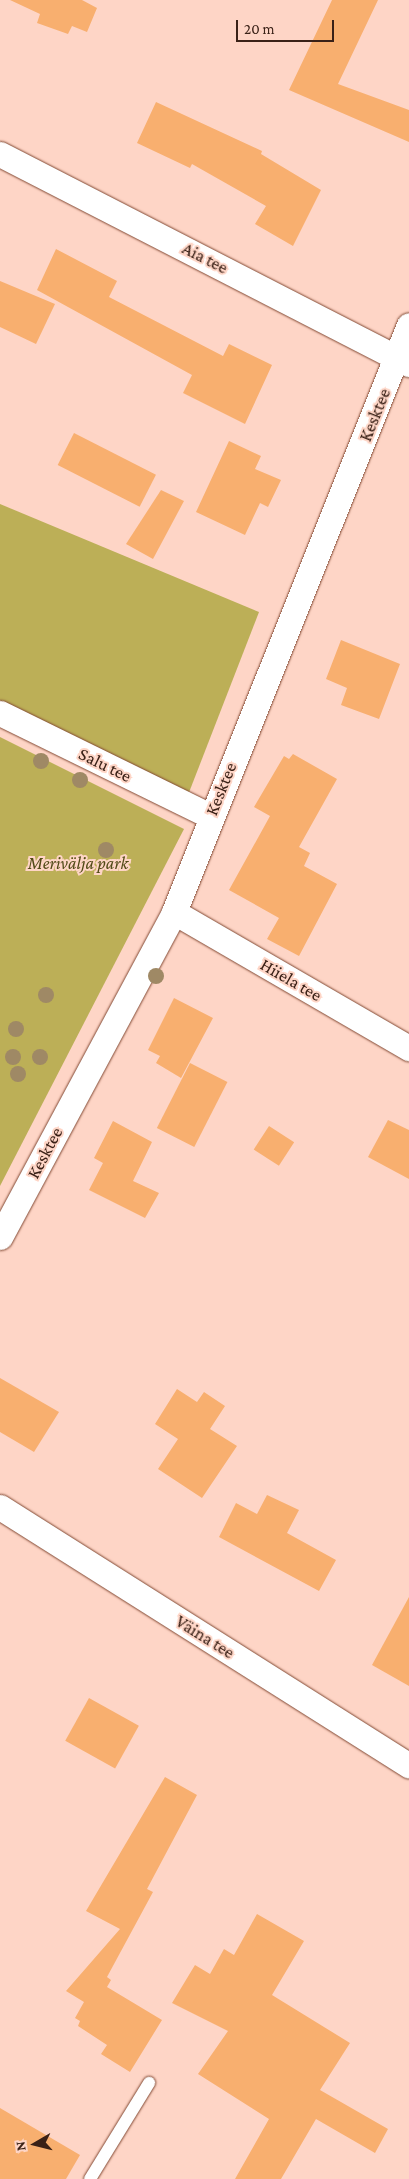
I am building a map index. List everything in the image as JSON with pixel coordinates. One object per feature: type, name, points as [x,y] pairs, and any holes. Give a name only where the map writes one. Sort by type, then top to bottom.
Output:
[{"type":"street","name":"Aia tee","points":[[0,154],[403,361]]},
{"type":"street","name":"Kesktee","points":[[0,1238],[174,912],[210,816],[403,361],[409,326]]},
{"type":"street","name":"Salu tee","points":[[0,713],[210,816]]},
{"type":"street","name":"Hiiela tee","points":[[174,912],[409,1048]]},
{"type":"street","name":"Väina tee","points":[[0,1507],[409,1766]]},
{"type":"lane","points":[[90,2179],[149,2083]]},
{"type":"green space","points":[[0,504],[259,612],[188,795],[0,705]]},
{"type":"green space","name":"Merivälja park","points":[[0,737],[184,829],[0,1186]]},
{"type":"building","points":[[10,0],[82,0],[97,8],[87,32],[72,26],[68,34],[37,23],[40,14]]},
{"type":"building","points":[[332,0],[378,0],[338,84],[409,110],[409,142],[289,90]]},
{"type":"building","points":[[156,102],[262,151],[261,154],[321,190],[293,246],[255,224],[266,206],[192,164],[190,168],[137,143]]},
{"type":"building","points":[[56,249],[117,281],[109,297],[223,356],[229,344],[272,365],[245,424],[183,393],[192,375],[37,290]]},
{"type":"building","points":[[0,281],[55,304],[36,344],[0,327]]},
{"type":"building","points":[[74,433],[156,475],[140,507],[58,465]]},
{"type":"building","points":[[229,441],[261,456],[255,469],[281,480],[268,507],[260,503],[245,535],[196,512]]},
{"type":"building","points":[[161,490],[184,501],[153,559],[126,544]]},
{"type":"building","points":[[341,640],[400,664],[379,719],[341,705],[347,688],[326,679]]},
{"type":"building","points":[[293,754],[337,779],[299,847],[310,853],[304,866],[337,884],[299,956],[267,939],[279,918],[229,890],[270,816],[254,807],[284,756],[289,759]]},
{"type":"building","points":[[174,998],[213,1018],[181,1078],[156,1063],[160,1056],[148,1050]]},
{"type":"building","points":[[190,1063],[227,1082],[194,1147],[157,1128]]},
{"type":"building","points":[[388,1120],[409,1130],[409,1179],[368,1157]]},
{"type":"building","points":[[113,1121],[152,1142],[133,1181],[159,1193],[145,1218],[89,1190],[103,1163],[94,1158]]},
{"type":"building","points":[[269,1126],[294,1142],[279,1166],[254,1149]]},
{"type":"building","points":[[0,1378],[59,1412],[34,1452],[0,1432]]},
{"type":"building","points":[[177,1389],[197,1402],[204,1392],[225,1406],[210,1429],[237,1446],[202,1498],[158,1469],[178,1439],[155,1424]]},
{"type":"building","points":[[267,1495],[299,1510],[287,1533],[336,1560],[319,1591],[219,1537],[236,1503],[257,1514]]},
{"type":"building","points":[[409,1597],[409,1686],[372,1665]]},
{"type":"building","points":[[89,1698],[139,1726],[115,1768],[65,1741]]},
{"type":"building","points":[[165,1777],[197,1795],[147,1889],[153,1892],[107,1977],[111,1980],[107,1987],[162,2020],[130,2072],[101,2054],[107,2045],[78,2026],[80,2021],[75,2018],[84,2002],[66,1991],[120,1929],[86,1911]]},
{"type":"building","points":[[257,1914],[304,1941],[272,1995],[350,2043],[320,2090],[388,2129],[375,2153],[316,2119],[281,2179],[235,2179],[269,2119],[198,2074],[228,2031],[172,2003],[195,1965],[210,1974],[224,1949],[234,1955]]},
{"type":"building","points":[[0,2108],[80,2155],[66,2179],[0,2179]]}]
